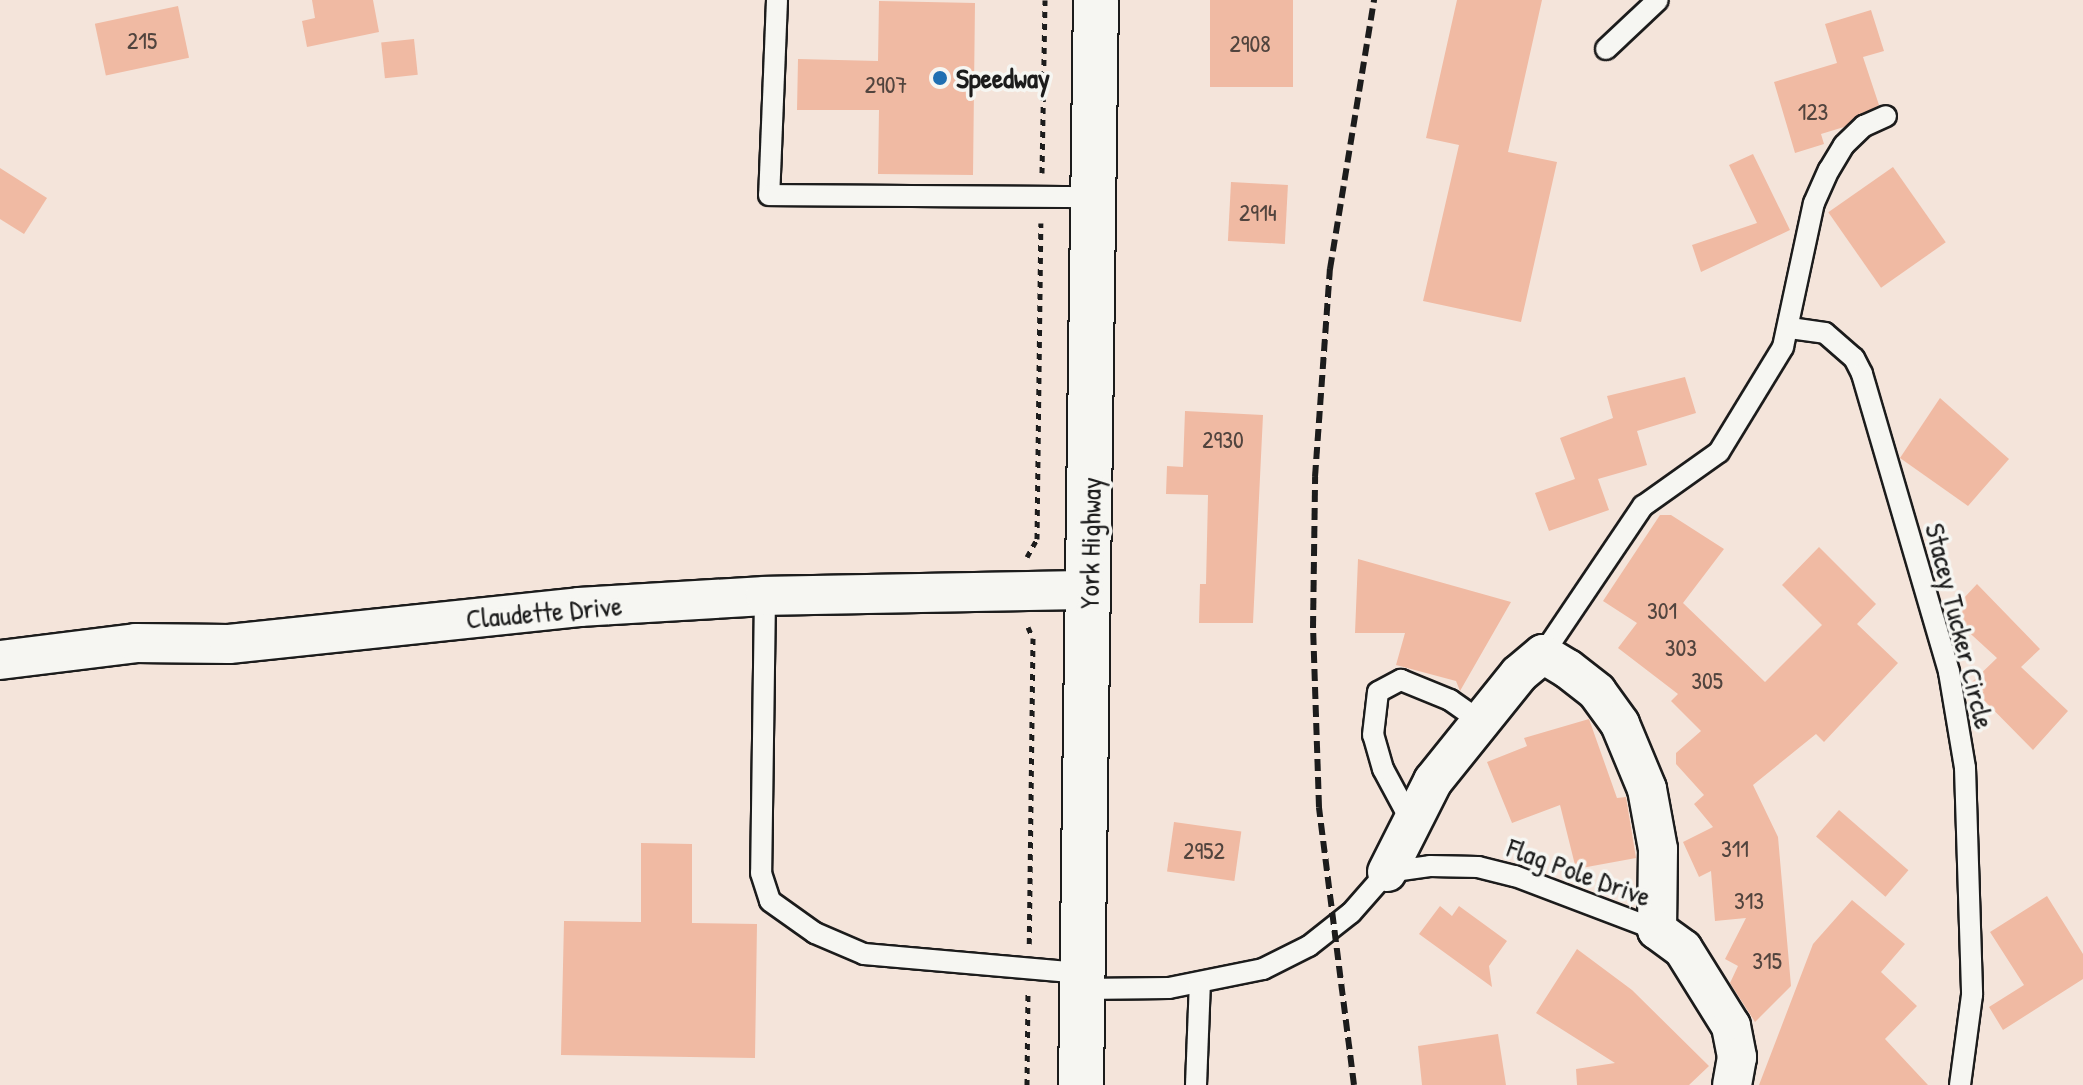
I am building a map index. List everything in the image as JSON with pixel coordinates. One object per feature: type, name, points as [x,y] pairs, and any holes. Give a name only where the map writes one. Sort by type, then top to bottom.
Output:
[{"type":"main road","name":"York Highway","points":[[1081,1085],[1096,0]]},
{"type":"street","name":"Claudette Drive","points":[[0,660],[136,643],[229,644],[579,607],[765,596],[1090,590]]},
{"type":"street","points":[[1387,872],[1433,781],[1480,721],[1543,654],[1597,692],[1620,724],[1647,789],[1658,849],[1657,930],[1683,949],[1731,1026],[1737,1057],[1732,1085]]},
{"type":"lane","points":[[777,0],[769,195],[1092,197]]},
{"type":"lane","points":[[1606,49],[1658,0]]},
{"type":"lane","points":[[1543,654],[1643,506],[1719,452],[1790,328],[1799,264],[1829,170],[1864,126],[1886,116]]},
{"type":"lane","name":"Stacey Tucker Circle","points":[[1790,328],[1825,333],[1854,358],[1862,374],[1949,672],[1965,768],[1971,965],[1960,1085]]},
{"type":"lane","points":[[765,596],[761,873],[770,901],[815,933],[864,954],[1028,968],[1138,991],[1200,983],[1263,969],[1309,946],[1351,913],[1387,872]]},
{"type":"lane","points":[[1411,821],[1383,769],[1373,735],[1378,692],[1401,680],[1450,700],[1480,721]]},
{"type":"lane","name":"Flag Pole Drive","points":[[1387,872],[1478,867],[1515,876],[1657,930]]},
{"type":"lane","points":[[1196,1085],[1200,983]]},
{"type":"path","points":[[1027,1085],[1033,638],[1026,622],[1027,553],[1037,539],[1045,0]]},
{"type":"building","points":[[312,0],[373,0],[379,32],[307,47],[302,21],[315,18]]},
{"type":"building","points":[[1210,0],[1293,0],[1293,87],[1210,87]]},
{"type":"building","points":[[1457,0],[1542,0],[1508,152],[1557,162],[1521,322],[1423,301],[1459,145],[1426,138]]},
{"type":"building","points":[[879,1],[975,3],[973,175],[878,174],[879,110],[797,110],[798,59],[878,61]]},
{"type":"building","points":[[178,6],[189,58],[106,76],[95,24]]},
{"type":"building","points":[[1871,10],[1884,51],[1863,57],[1879,105],[1844,127],[1821,134],[1824,144],[1795,153],[1774,82],[1837,63],[1825,24]]},
{"type":"building","points":[[414,39],[418,75],[385,78],[381,42]]},
{"type":"building","points":[[1753,154],[1790,230],[1701,272],[1692,245],[1757,223],[1729,165]]},
{"type":"building","points":[[1893,167],[1946,242],[1881,288],[1828,212]]},
{"type":"building","points":[[0,168],[47,198],[24,234],[0,219]]},
{"type":"building","points":[[1231,182],[1288,185],[1285,244],[1228,241]]},
{"type":"building","points":[[1685,377],[1696,413],[1637,431],[1647,465],[1598,479],[1609,510],[1549,531],[1535,493],[1575,479],[1560,438],[1613,418],[1607,396]]},
{"type":"building","points":[[1940,398],[2009,459],[1968,506],[1900,458]]},
{"type":"building","points":[[1185,411],[1263,415],[1253,623],[1199,623],[1200,584],[1206,584],[1208,495],[1166,494],[1167,466],[1183,467]]},
{"type":"building","points":[[1660,515],[1671,515],[1724,549],[1683,603],[1765,682],[1822,625],[1782,585],[1819,547],[1876,604],[1857,624],[1898,663],[1824,742],[1816,734],[1753,785],[1778,837],[1791,986],[1755,1022],[1730,983],[1738,966],[1725,959],[1746,918],[1715,921],[1711,871],[1699,877],[1683,842],[1713,827],[1694,804],[1704,795],[1676,764],[1676,753],[1701,731],[1671,701],[1678,694],[1618,648],[1637,623],[1603,601]]},
{"type":"building","points":[[1358,559],[1511,602],[1460,691],[1456,681],[1396,665],[1405,633],[1355,633]]},
{"type":"building","points":[[1977,584],[2040,649],[2021,667],[2068,711],[2033,750],[1969,685],[1997,658],[1949,614]]},
{"type":"building","points":[[1589,719],[1617,798],[1626,797],[1636,858],[1576,869],[1560,805],[1512,823],[1487,762],[1527,746],[1524,738]]},
{"type":"building","points":[[1839,810],[1908,870],[1885,897],[1816,836]]},
{"type":"building","points":[[1174,822],[1241,831],[1234,881],[1167,872]]},
{"type":"building","points":[[641,843],[692,844],[692,923],[757,924],[755,1058],[561,1055],[564,921],[641,922]]},
{"type":"building","points":[[2047,896],[2083,954],[2083,979],[2003,1030],[1989,1007],[2024,985],[1990,932]]},
{"type":"building","points":[[1852,900],[1905,944],[1881,972],[1917,1006],[1885,1039],[1928,1085],[1759,1085],[1813,944]]},
{"type":"building","points":[[1440,906],[1452,916],[1459,906],[1507,941],[1489,966],[1492,987],[1419,934]]},
{"type":"building","points":[[1577,949],[1632,990],[1709,1066],[1689,1085],[1577,1085],[1576,1069],[1615,1063],[1536,1013]]},
{"type":"building","points":[[1498,1034],[1506,1085],[1422,1085],[1418,1046]]},
{"type":"railway","points":[[1354,1085],[1319,807],[1313,628],[1315,477],[1330,269],[1374,0]]},
{"type":"place","name":"Speedway","points":[[940,78]]}]
